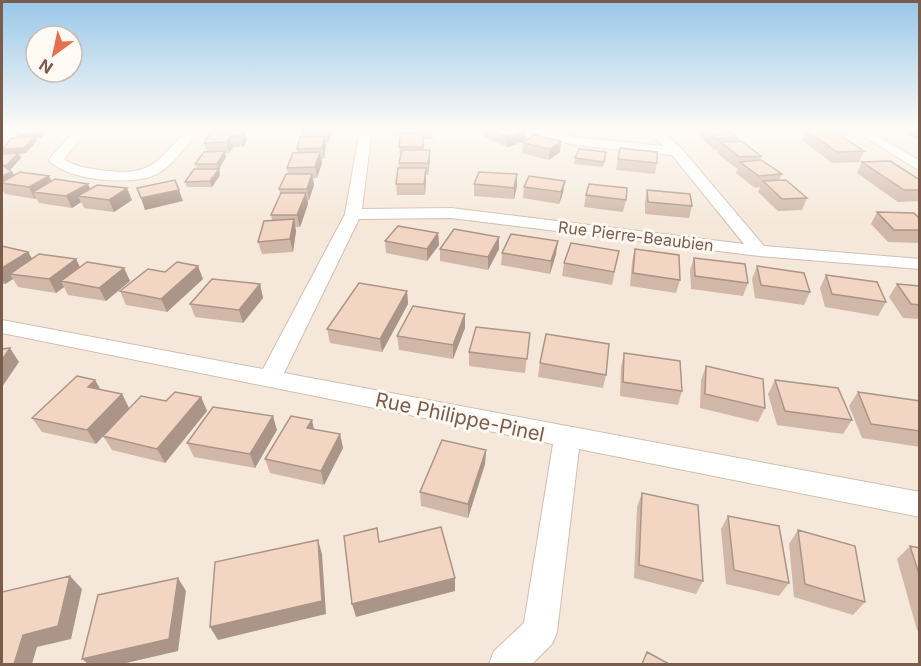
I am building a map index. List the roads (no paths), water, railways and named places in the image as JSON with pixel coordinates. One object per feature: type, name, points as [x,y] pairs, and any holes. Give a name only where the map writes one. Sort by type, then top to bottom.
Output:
[{"type":"street","points":[[56,160],[65,168],[109,176],[140,178],[166,160]]},
{"type":"street","points":[[270,378],[353,214],[361,160]]},
{"type":"street","points":[[684,160],[759,251]]},
{"type":"street","name":"Rue Pierre-Beaubien","points":[[353,214],[452,213],[759,251],[920,264]]},
{"type":"street","name":"Rue Philippe-Pinel","points":[[2,327],[270,378],[567,439],[920,505]]},
{"type":"street","points":[[507,664],[540,632],[567,439]]}]
